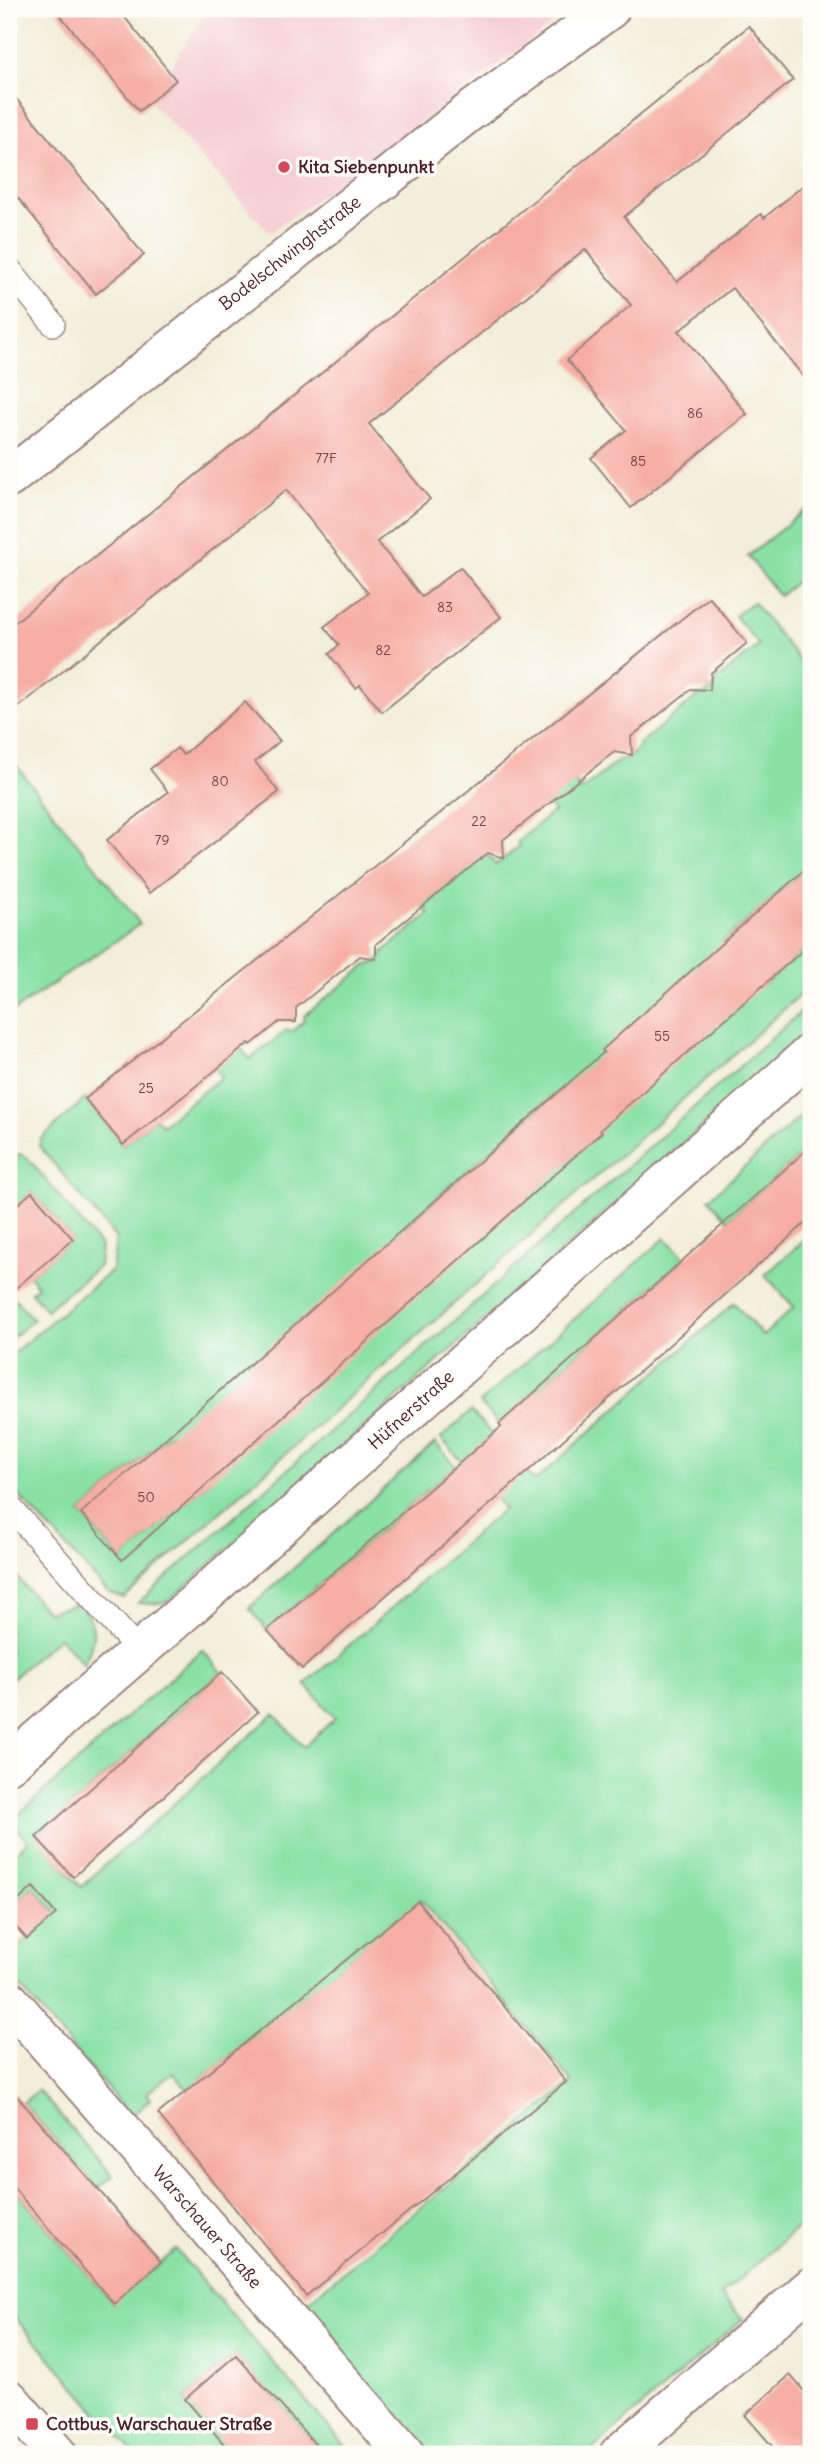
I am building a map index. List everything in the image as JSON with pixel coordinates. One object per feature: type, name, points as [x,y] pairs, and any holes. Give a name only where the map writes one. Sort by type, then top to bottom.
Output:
[{"type":"street","name":"Bodelschwinghstraße","points":[[9,478],[468,113],[610,9]]},
{"type":"street","name":"Hüfnerstraße","points":[[9,1764],[811,1054]]},
{"type":"street","name":"Warschauer Straße","points":[[9,2000],[405,2454]]},
{"type":"street","points":[[619,2454],[811,2287]]},
{"type":"street","points":[[9,2399],[57,2454]]},
{"type":"lane","points":[[9,268],[53,324]]},
{"type":"lane","points":[[9,1506],[139,1651]]},
{"type":"shaded area","name":"Kita Siebenpunkt","points":[[207,9],[573,9],[270,233],[150,101]]},
{"type":"green space","points":[[811,505],[811,570],[779,596],[748,556]]},
{"type":"green space","points":[[753,602],[811,675],[811,864],[722,943],[761,987],[811,943],[811,985],[124,1598],[109,1593],[9,1485],[9,1357],[112,1270],[116,1238],[39,1146],[41,1139],[85,1099],[123,1145],[156,1118],[162,1125],[221,1077],[201,1051],[227,1031],[250,1059],[287,1030],[292,1031],[304,1021],[304,1016],[367,965],[378,961],[384,951],[429,914],[407,885],[486,853],[496,865],[519,846],[517,842],[554,811],[533,785],[559,764],[582,790],[619,760],[632,755],[639,744],[699,695],[710,690],[717,680],[759,645],[735,616]],"holes":[[[562,1088],[601,1132],[444,1271],[405,1226]],[[170,1434],[211,1480],[122,1560],[81,1513]]]},
{"type":"green space","points":[[9,756],[140,924],[9,1014]]},
{"type":"green space","points":[[811,1003],[811,1029],[169,1601],[138,1603]]},
{"type":"green space","points":[[811,1107],[811,1146],[728,1220],[709,1199]]},
{"type":"green space","points":[[19,1154],[27,1157],[101,1247],[99,1266],[46,1310],[31,1292],[38,1286],[29,1276],[72,1239],[32,1192],[9,1212],[9,1162]]},
{"type":"green space","points":[[811,1234],[811,2216],[721,2295],[743,2319],[587,2454],[428,2454],[299,2309],[572,2082],[421,1900],[188,2090],[173,2073],[147,2093],[151,2099],[131,2116],[9,1974],[9,1955],[56,1913],[33,1887],[9,1909],[9,1846],[15,1853],[28,1842],[11,1821],[202,1650],[222,1672],[37,1836],[81,1887],[274,1714],[304,1747],[335,1718],[305,1684],[504,1509],[441,1438],[471,1411],[535,1481],[734,1303],[763,1336],[794,1307],[765,1275]]},
{"type":"green space","points":[[665,1238],[685,1258],[499,1424],[480,1403]]},
{"type":"green space","points":[[9,1294],[33,1320],[9,1340]]},
{"type":"green space","points":[[435,1443],[456,1466],[267,1630],[249,1608]]},
{"type":"green space","points":[[9,1568],[47,1612],[80,1603],[93,1626],[93,1640],[84,1665],[59,1637],[9,1681]]},
{"type":"green space","points":[[38,2090],[113,2176],[98,2189],[23,2103]]},
{"type":"green space","points":[[9,2183],[113,2303],[176,2250],[352,2454],[324,2454],[236,2355],[185,2399],[233,2454],[134,2454],[9,2311]]},
{"type":"building","points":[[55,9],[118,9],[176,80],[139,111]]},
{"type":"building","points":[[749,26],[793,80],[624,217],[677,282],[761,214],[764,218],[811,179],[811,386],[732,288],[679,331],[747,414],[631,508],[591,458],[626,430],[567,360],[631,305],[585,249],[369,424],[430,499],[377,542],[422,597],[460,567],[501,617],[382,712],[360,685],[356,688],[329,654],[339,645],[324,627],[368,593],[286,490],[9,715],[9,627]]},
{"type":"building","points":[[9,90],[144,255],[96,294],[9,187]]},
{"type":"building","points":[[709,597],[747,643],[711,673],[710,690],[691,689],[631,737],[632,755],[614,752],[503,840],[504,858],[488,853],[376,944],[376,959],[360,956],[296,1008],[296,1022],[279,1022],[251,1045],[249,1043],[123,1145],[85,1099]]},
{"type":"building","points":[[245,702],[280,741],[255,762],[279,792],[149,893],[107,840],[168,792],[150,769],[177,748],[183,755]]},
{"type":"building","points":[[811,864],[811,943],[122,1560],[81,1513],[604,1052],[602,1050]]},
{"type":"building","points":[[811,1146],[811,1218],[302,1669],[267,1630],[501,1427],[499,1424]]},
{"type":"building","points":[[32,1192],[73,1239],[9,1294],[9,1212]]},
{"type":"building","points":[[222,1672],[258,1712],[73,1877],[36,1837]]},
{"type":"building","points":[[33,1887],[56,1914],[27,1939],[9,1919],[9,1909]]},
{"type":"building","points":[[418,1901],[566,2082],[306,2296],[158,2114]]},
{"type":"building","points":[[9,2087],[161,2262],[114,2304],[9,2183]]},
{"type":"building","points":[[236,2355],[324,2454],[233,2454],[223,2443],[185,2399]]},
{"type":"building","points":[[790,2375],[811,2399],[811,2454],[779,2454],[745,2415]]},
{"type":"place","name":"Kita Siebenpunkt","points":[[284,167]]},
{"type":"place","name":"Cottbus, Warschauer Straße","points":[[32,2424]]}]
